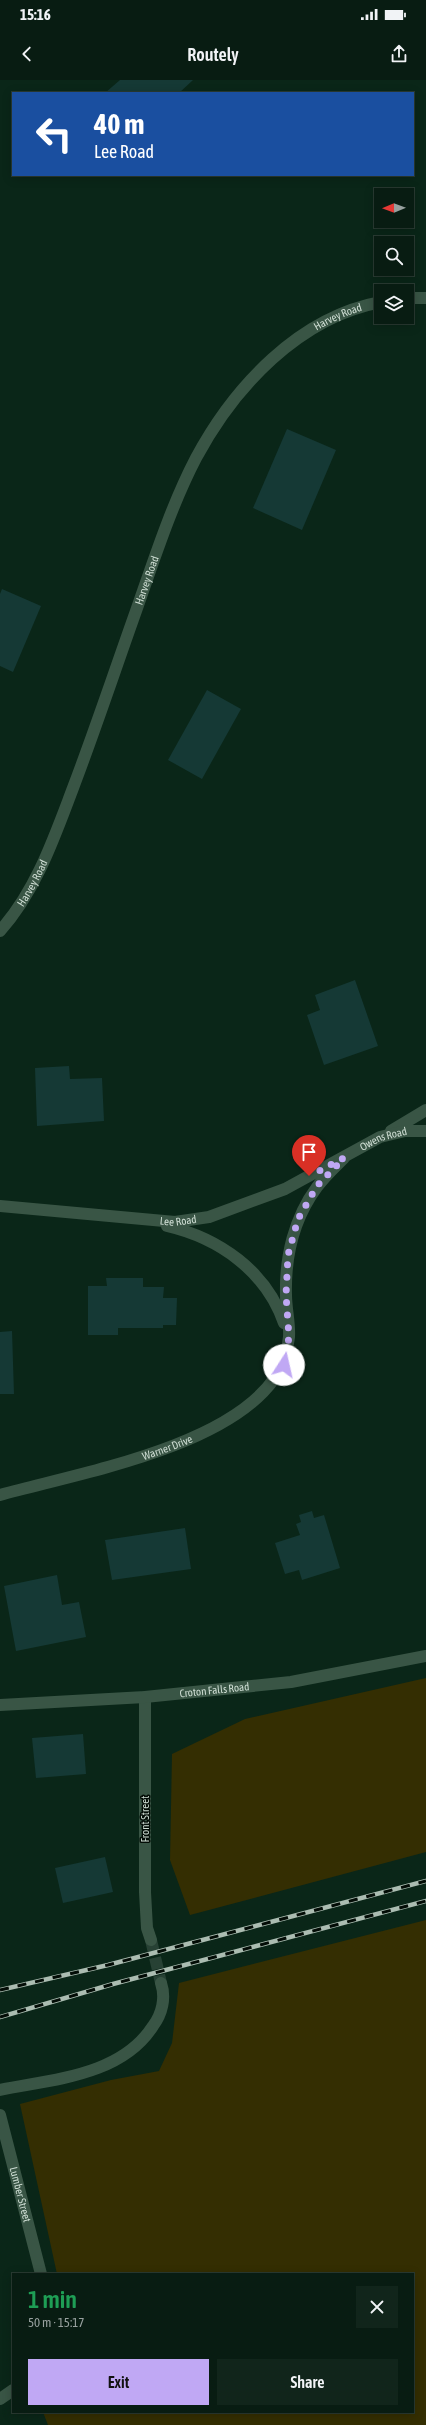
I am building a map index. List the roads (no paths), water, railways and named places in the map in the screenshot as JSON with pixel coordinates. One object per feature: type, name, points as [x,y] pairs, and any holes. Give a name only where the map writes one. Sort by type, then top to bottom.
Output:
[{"type":"street","points":[[414,298],[426,298]]},
{"type":"street","name":"Harvey Road","points":[[0,931],[14,915],[32,885],[56,834],[156,554],[196,458],[221,417],[252,379],[290,344],[325,321],[365,305],[374,303]]},
{"type":"street","points":[[380,1138],[426,1110]]},
{"type":"street","name":"Owens Road","points":[[344,1158],[380,1138],[405,1132],[426,1131]]},
{"type":"street","name":"Lee Road","points":[[0,1206],[175,1222],[209,1217],[285,1189],[344,1158]]},
{"type":"street","name":"Warner Drive","points":[[0,1495],[125,1461],[181,1443],[214,1428],[245,1409],[267,1388],[284,1365],[289,1337],[286,1295],[288,1255],[298,1219],[317,1186],[344,1158]]},
{"type":"street","name":"Warner Drive","points":[[140,1220],[190,1231],[230,1251],[260,1280],[279,1309],[289,1337]]},
{"type":"street","name":"Croton Falls Road","points":[[0,1705],[145,1697],[291,1682],[426,1656]]},
{"type":"street","name":"Front Street","points":[[145,1697],[145,1892],[148,1928],[151,1940]]},
{"type":"street","points":[[0,2090],[91,2071],[121,2058],[145,2038],[160,2015],[164,1992],[161,1983]]},
{"type":"street","name":"Lumber Street","points":[[0,2115],[41,2273]]},
{"type":"street","points":[[0,2399],[12,2391]]},
{"type":"tunnel","points":[[151,1940],[161,1983]]},
{"type":"railway","points":[[0,1990],[108,1965],[426,1881]]},
{"type":"railway","points":[[0,2017],[113,1984],[426,1901]]}]
